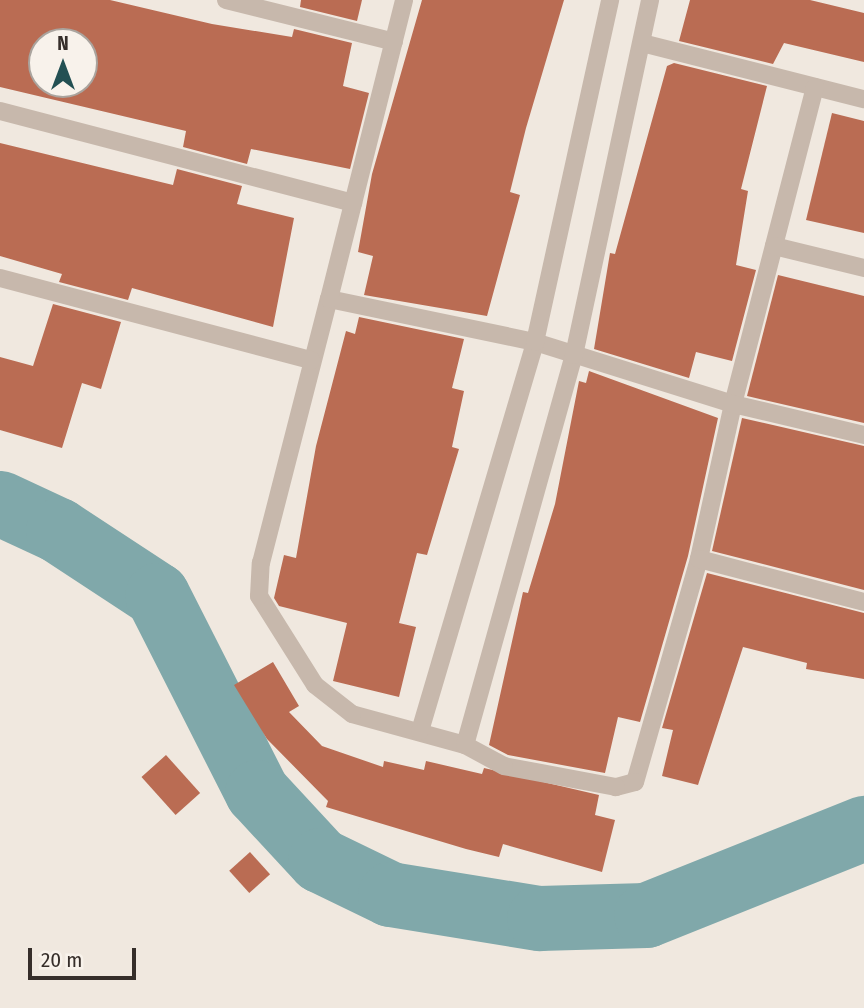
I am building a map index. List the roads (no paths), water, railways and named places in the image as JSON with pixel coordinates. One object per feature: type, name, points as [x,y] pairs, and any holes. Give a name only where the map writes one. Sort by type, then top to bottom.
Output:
[{"type":"street","points":[[226,0],[394,42]]},
{"type":"street","points":[[404,0],[261,563],[260,596],[315,685],[339,706],[377,723],[420,731],[465,745],[504,765],[616,787],[635,782],[699,559],[733,404],[815,87]]},
{"type":"street","points":[[420,731],[535,342],[610,0]]},
{"type":"street","points":[[465,745],[573,355],[650,0]]},
{"type":"street","points":[[642,43],[864,99]]},
{"type":"street","points":[[0,111],[354,203]]},
{"type":"street","points":[[774,246],[864,268]]},
{"type":"street","points":[[0,278],[311,360]]},
{"type":"street","points":[[329,299],[535,342],[733,404],[864,435]]},
{"type":"street","points":[[699,559],[864,602]]},
{"type":"waterway","points":[[0,503],[58,530],[157,595],[257,792],[320,860],[390,894],[539,918],[646,915],[864,828]]}]
